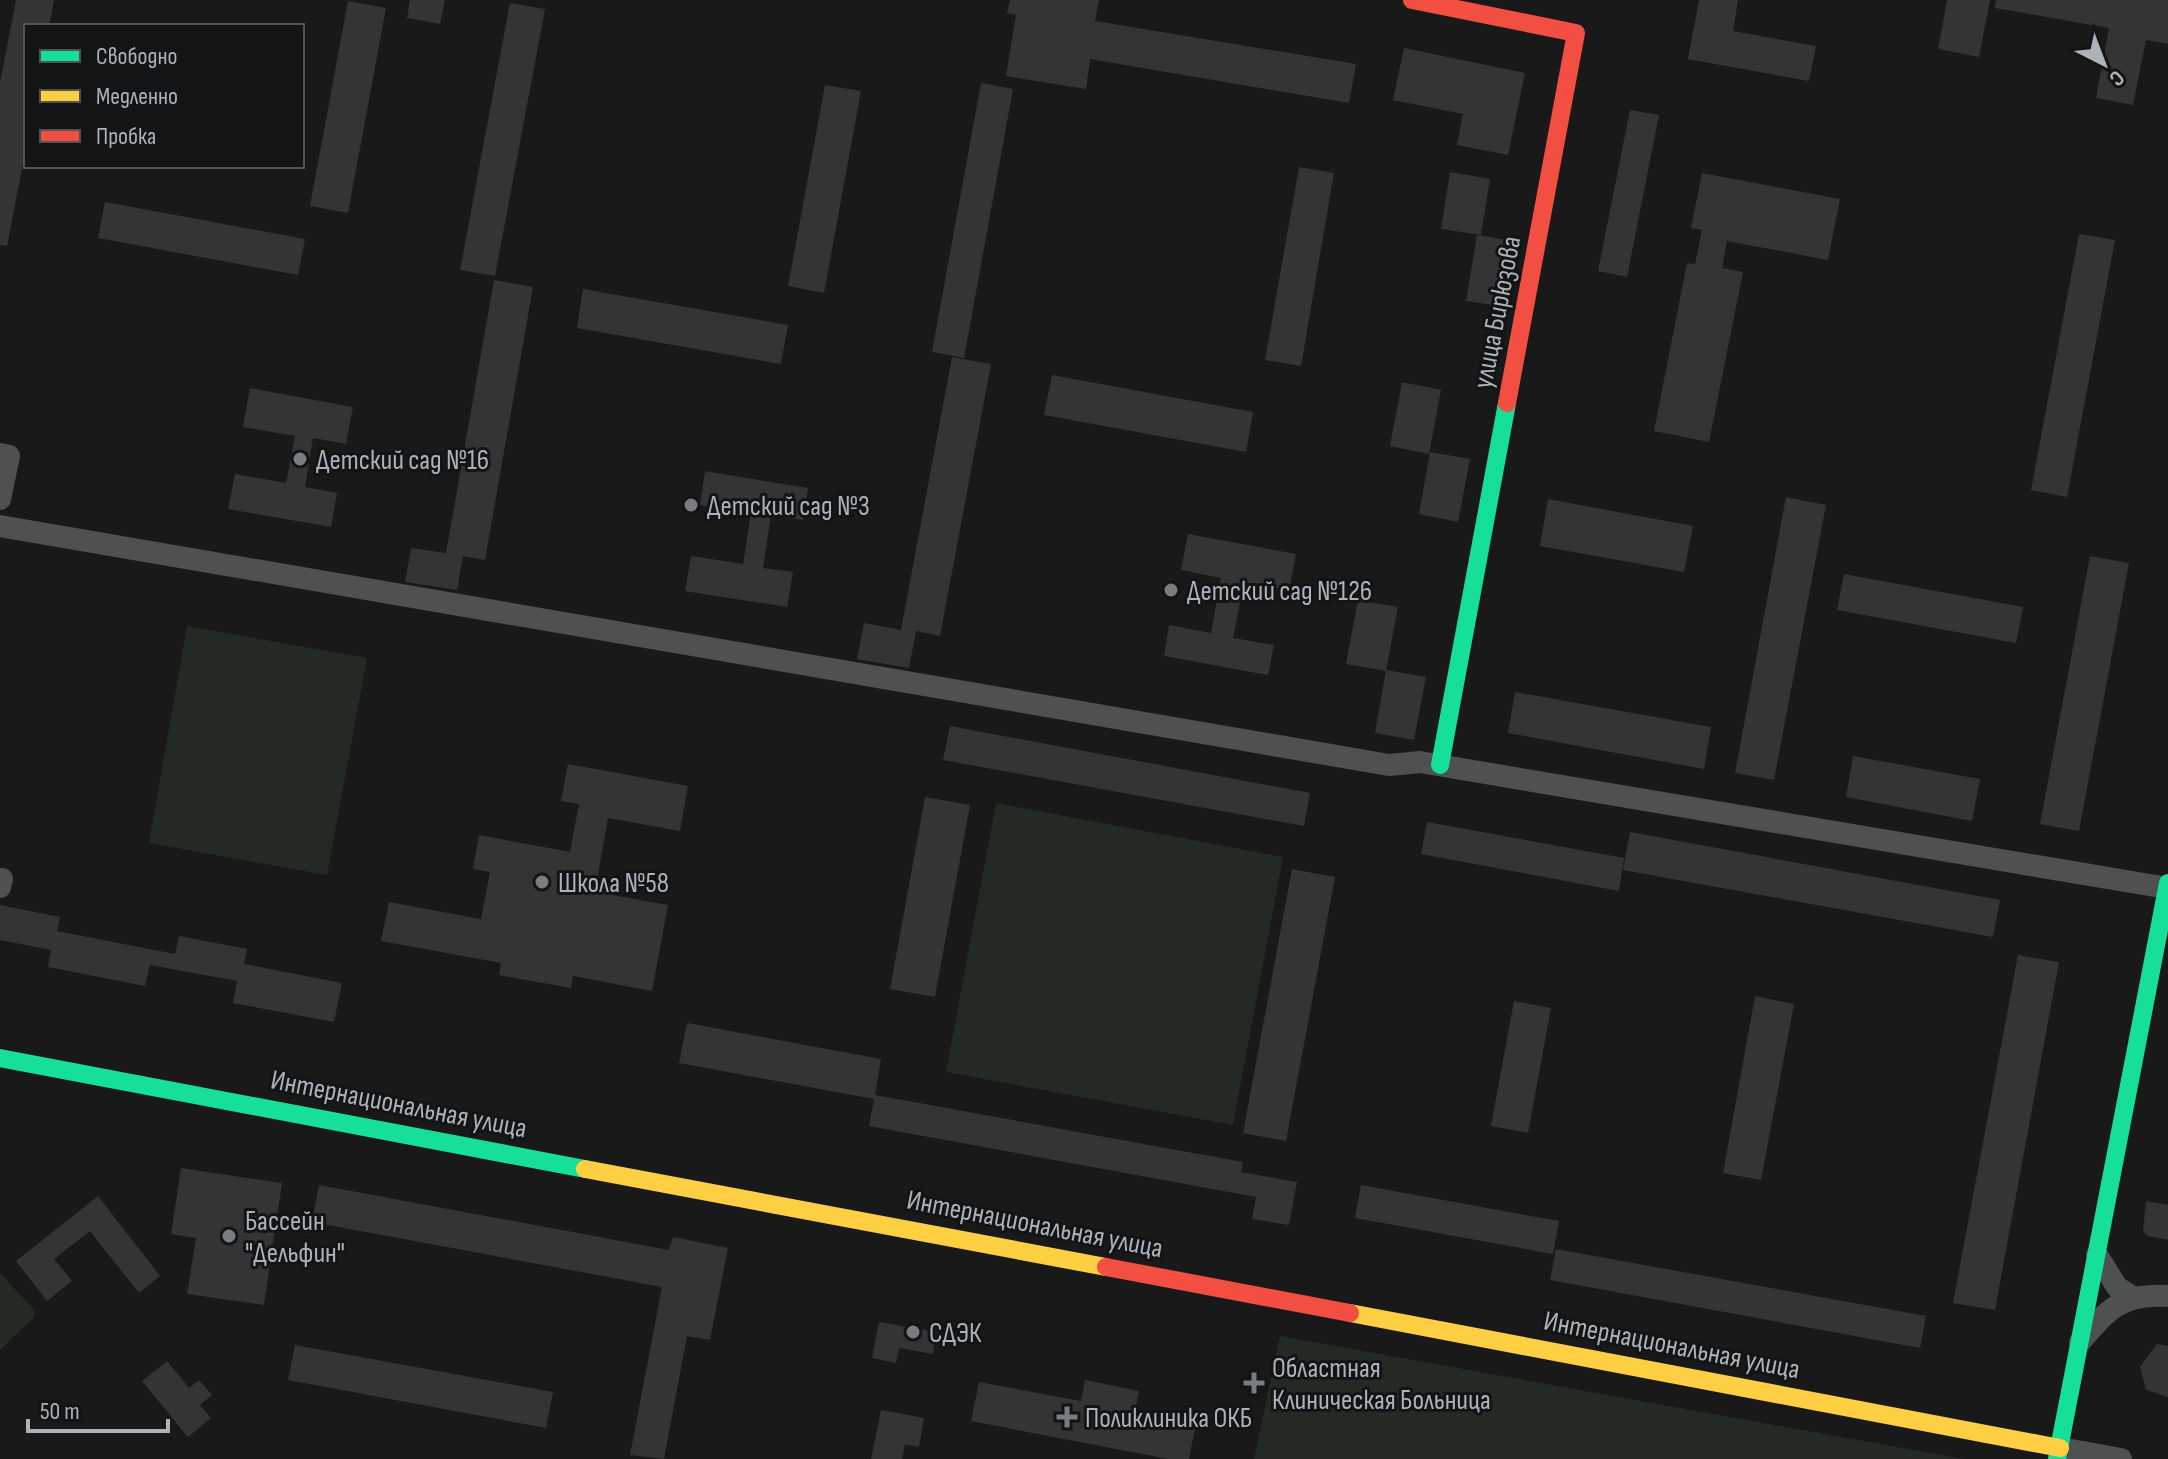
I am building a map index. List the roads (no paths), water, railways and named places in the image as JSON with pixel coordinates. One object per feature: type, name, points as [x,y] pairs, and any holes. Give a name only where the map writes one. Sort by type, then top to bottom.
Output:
[{"type":"main road","name":"улица Бирюзова","points":[[1412,0],[1576,33],[1440,765]]},
{"type":"main road","points":[[2058,1453],[2168,886]]},
{"type":"main road","name":"Интернациональная улица","points":[[0,1058],[2058,1453]]},
{"type":"street","points":[[0,454],[9,456],[0,499]]},
{"type":"street","points":[[0,526],[1389,765],[1420,762],[1440,765],[2168,886]]},
{"type":"street","points":[[2097,1255],[2117,1287],[2134,1298]]},
{"type":"street","points":[[2080,1342],[2117,1303],[2134,1298],[2168,1296]]},
{"type":"street","name":"Интернациональная улица","points":[[2058,1453],[2121,1459]]},
{"type":"place","name":"Детский сад №16","points":[[300,459]]},
{"type":"place","name":"Детский сад №3","points":[[691,505]]},
{"type":"place","name":"Детский сад №126","points":[[1171,590]]},
{"type":"place","name":"Школа №58","points":[[542,882]]},
{"type":"place","name":"Бассейн \"Дельфин\"","points":[[229,1236]]},
{"type":"place","name":"СДЭК","points":[[913,1332]]},
{"type":"place","name":"Областная Клиническая Больница","points":[[1254,1383]]},
{"type":"place","name":"Поликлиника ОКБ","points":[[1067,1417]]}]
